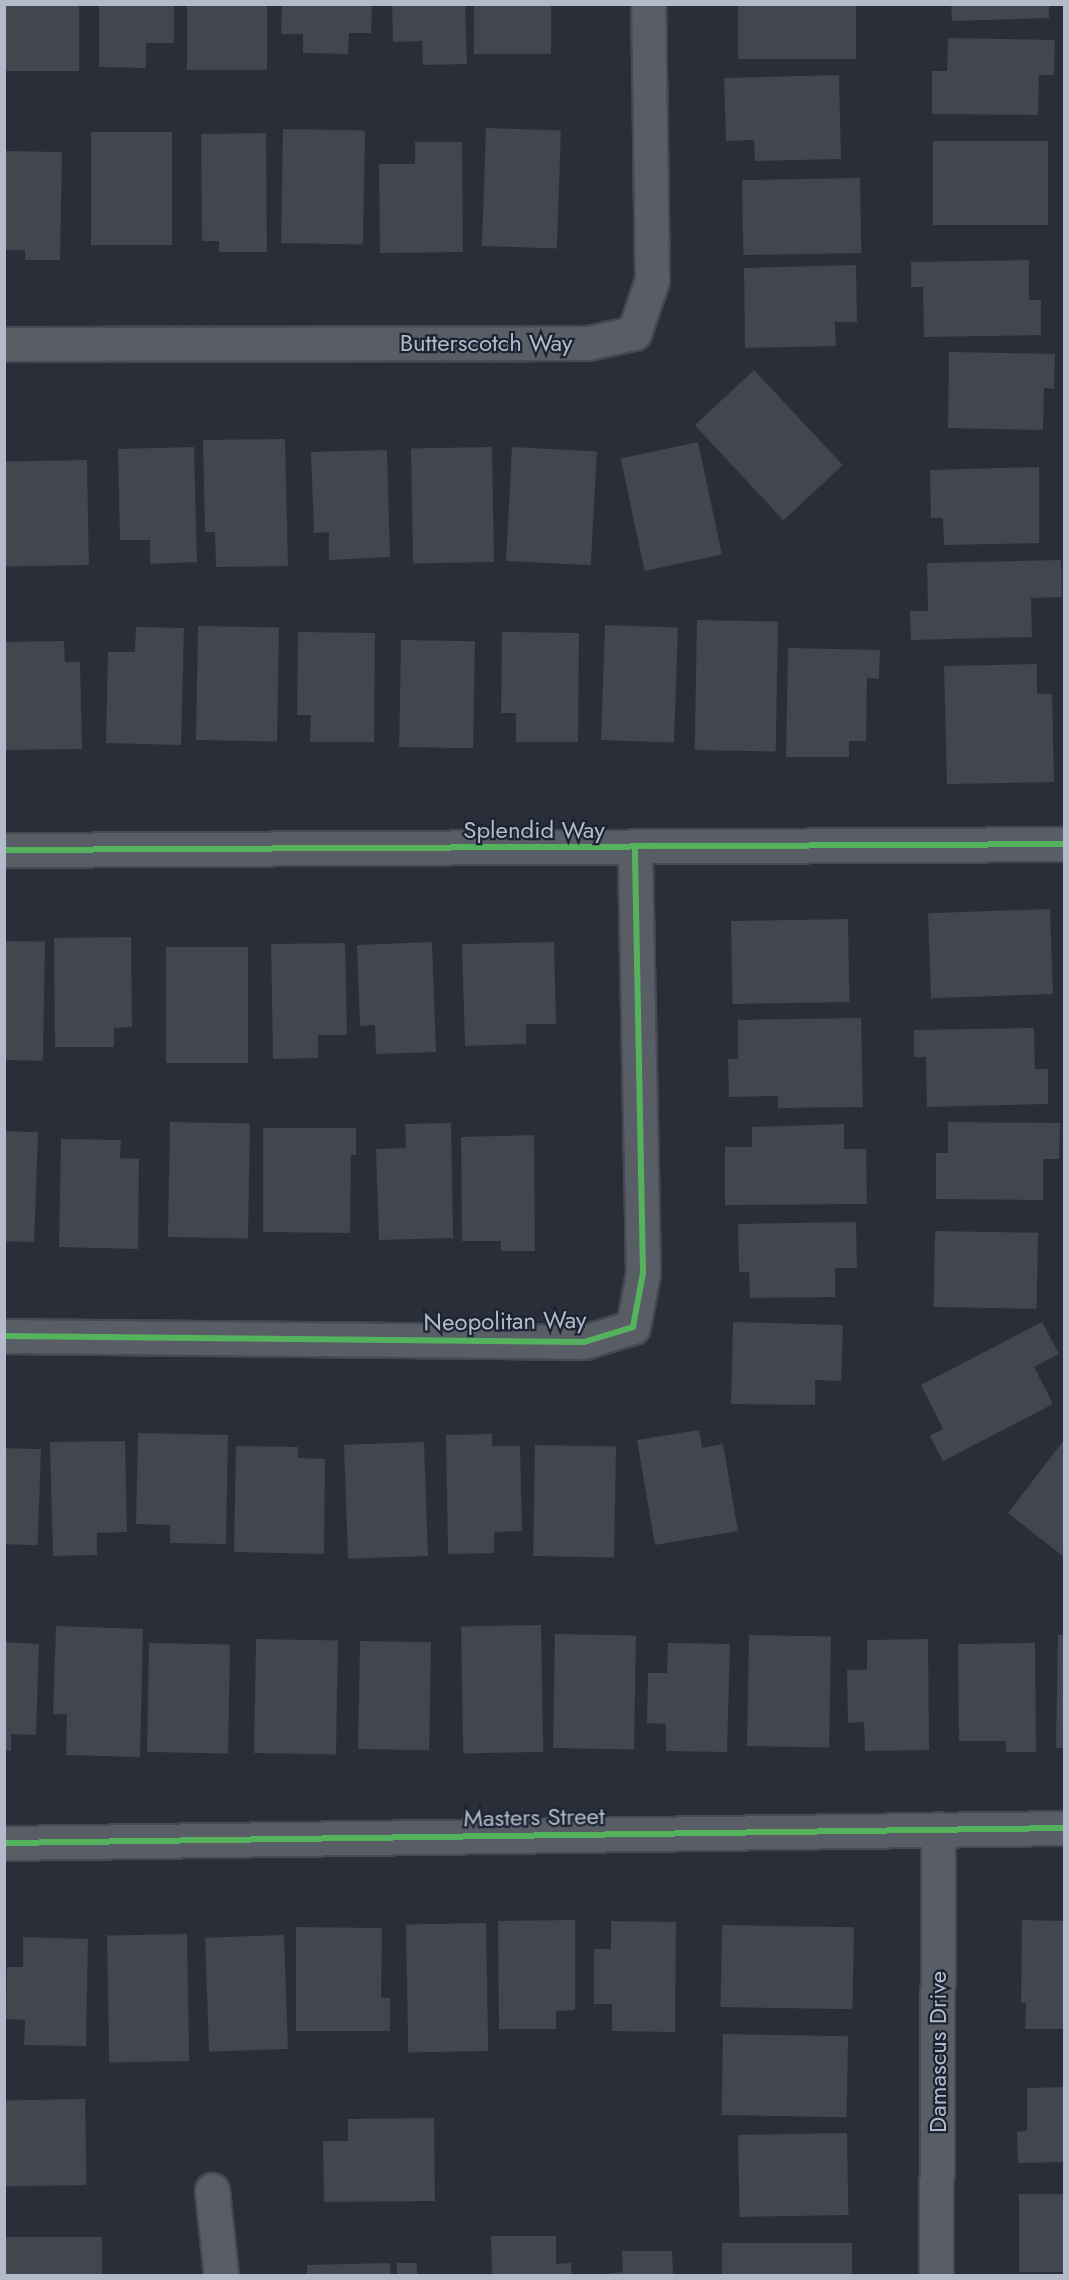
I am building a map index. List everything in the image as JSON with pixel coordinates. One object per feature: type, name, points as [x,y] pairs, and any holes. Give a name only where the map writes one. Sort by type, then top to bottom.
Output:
[{"type":"street","name":"Butterscotch Way","points":[[4,344],[588,343],[634,333],[652,280],[648,4]]},
{"type":"street","name":"Splendid Way","points":[[4,850],[1065,844]]},
{"type":"street","name":"Neopolitan Way","points":[[4,1336],[584,1341],[633,1326],[643,1273],[635,848]]},
{"type":"street","name":"Damascus Drive","points":[[936,2276],[938,1828]]},
{"type":"street","name":"Masters Street","points":[[4,1843],[1065,1828]]},
{"type":"street","points":[[212,2190],[220,2276]]},
{"type":"building","points":[[4,4],[79,4],[79,71],[4,71]]},
{"type":"building","points":[[99,4],[174,4],[174,43],[146,43],[146,68],[99,67]]},
{"type":"building","points":[[187,4],[267,4],[267,70],[187,70]]},
{"type":"building","points":[[282,4],[372,4],[371,33],[349,33],[348,54],[303,53],[303,34],[281,34]]},
{"type":"building","points":[[392,4],[465,4],[467,64],[423,65],[422,41],[393,42]]},
{"type":"building","points":[[474,4],[551,4],[551,54],[474,54]]},
{"type":"building","points":[[738,4],[856,4],[856,59],[738,59]]},
{"type":"building","points":[[951,4],[1049,4],[1049,18],[952,21]]},
{"type":"building","points":[[948,38],[1055,40],[1054,75],[1039,75],[1038,115],[932,114],[932,71],[947,71]]},
{"type":"building","points":[[839,75],[841,159],[755,161],[754,140],[726,141],[724,78]]},
{"type":"building","points":[[486,128],[561,131],[557,249],[482,246]]},
{"type":"building","points":[[283,129],[365,130],[363,244],[281,243]]},
{"type":"building","points":[[91,132],[172,132],[172,245],[91,245]]},
{"type":"building","points":[[266,133],[267,252],[219,252],[219,241],[202,241],[201,134]]},
{"type":"building","points":[[933,141],[1048,141],[1048,225],[933,225]]},
{"type":"building","points":[[415,142],[462,142],[463,252],[380,253],[379,164],[415,164]]},
{"type":"building","points":[[4,151],[62,152],[60,260],[25,260],[25,250],[4,250]]},
{"type":"building","points":[[860,178],[861,253],[743,255],[742,180]]},
{"type":"building","points":[[1029,260],[1029,300],[1041,300],[1041,335],[924,337],[923,287],[911,287],[911,262]]},
{"type":"building","points":[[856,265],[857,322],[835,322],[836,346],[745,348],[744,268]]},
{"type":"building","points":[[949,352],[1055,354],[1054,389],[1044,388],[1043,430],[948,428]]},
{"type":"building","points":[[754,370],[843,465],[783,520],[695,425]]},
{"type":"building","points":[[285,439],[288,566],[216,567],[215,532],[205,532],[203,440]]},
{"type":"building","points":[[698,442],[722,554],[645,571],[621,458]]},
{"type":"building","points":[[194,447],[197,562],[150,564],[150,540],[120,540],[118,449]]},
{"type":"building","points":[[492,447],[494,562],[413,563],[411,448]]},
{"type":"building","points":[[512,447],[597,451],[591,565],[506,561]]},
{"type":"building","points":[[387,450],[390,557],[329,560],[329,532],[314,533],[311,452]]},
{"type":"building","points":[[87,460],[89,565],[6,566],[4,461]]},
{"type":"building","points":[[1039,467],[1039,543],[944,545],[943,518],[931,518],[930,470]]},
{"type":"building","points":[[1061,560],[1062,597],[1031,598],[1032,637],[911,640],[910,611],[928,611],[927,563]]},
{"type":"building","points":[[697,620],[778,621],[776,751],[695,750]]},
{"type":"building","points":[[605,625],[678,628],[674,742],[601,740]]},
{"type":"building","points":[[198,626],[279,627],[277,741],[196,740]]},
{"type":"building","points":[[136,627],[184,628],[181,745],[106,743],[108,652],[135,652]]},
{"type":"building","points":[[298,632],[375,633],[374,742],[310,742],[311,715],[297,715]]},
{"type":"building","points":[[502,632],[579,633],[578,742],[516,742],[516,713],[501,713]]},
{"type":"building","points":[[401,640],[475,641],[473,748],[399,747]]},
{"type":"building","points":[[64,641],[65,662],[80,662],[82,749],[5,750],[4,642]]},
{"type":"building","points":[[788,648],[880,650],[879,679],[867,678],[866,741],[849,741],[849,757],[786,757]]},
{"type":"building","points":[[1037,664],[1037,694],[1052,694],[1054,782],[947,784],[944,666]]},
{"type":"building","points":[[1050,909],[1053,994],[931,998],[928,913]]},
{"type":"building","points":[[848,919],[849,1002],[732,1004],[731,921]]},
{"type":"building","points":[[131,937],[132,1027],[114,1028],[114,1047],[55,1047],[54,938]]},
{"type":"building","points":[[4,941],[45,942],[43,1061],[4,1060]]},
{"type":"building","points":[[432,942],[436,1052],[376,1054],[375,1025],[360,1026],[357,945]]},
{"type":"building","points":[[554,942],[556,1024],[526,1024],[526,1044],[465,1046],[462,944]]},
{"type":"building","points":[[345,943],[347,1035],[318,1035],[318,1058],[273,1059],[271,944]]},
{"type":"building","points":[[166,947],[248,947],[248,1063],[166,1063]]},
{"type":"building","points":[[861,1018],[863,1107],[778,1108],[778,1096],[729,1097],[728,1059],[738,1059],[738,1020]]},
{"type":"building","points":[[1034,1028],[1035,1069],[1048,1069],[1048,1104],[927,1107],[926,1057],[914,1057],[914,1030]]},
{"type":"building","points":[[170,1122],[250,1123],[248,1238],[168,1237]]},
{"type":"building","points":[[948,1122],[1060,1123],[1059,1159],[1043,1159],[1043,1200],[936,1199],[936,1153],[948,1153]]},
{"type":"building","points":[[451,1123],[453,1238],[379,1240],[376,1149],[406,1148],[405,1124]]},
{"type":"building","points":[[844,1124],[844,1149],[866,1149],[867,1204],[725,1205],[725,1147],[752,1147],[752,1127]]},
{"type":"building","points":[[263,1128],[356,1128],[356,1155],[351,1155],[350,1233],[263,1232]]},
{"type":"building","points":[[4,1131],[38,1132],[34,1242],[4,1241]]},
{"type":"building","points":[[534,1135],[535,1251],[501,1251],[501,1241],[462,1241],[461,1137]]},
{"type":"building","points":[[61,1139],[121,1140],[120,1158],[139,1159],[138,1249],[59,1247]]},
{"type":"building","points":[[856,1222],[857,1268],[835,1268],[835,1297],[750,1298],[749,1272],[739,1272],[738,1224]]},
{"type":"building","points":[[935,1231],[1038,1233],[1037,1309],[934,1307]]},
{"type":"building","points":[[733,1322],[843,1325],[841,1381],[815,1380],[815,1405],[731,1404]]},
{"type":"building","points":[[1042,1322],[1059,1354],[1034,1367],[1053,1404],[943,1461],[930,1436],[943,1429],[921,1385]]},
{"type":"building","points":[[699,1430],[702,1448],[723,1444],[738,1531],[655,1545],[637,1440]]},
{"type":"building","points":[[138,1433],[228,1435],[226,1544],[170,1543],[170,1525],[136,1524]]},
{"type":"building","points":[[492,1434],[492,1446],[520,1446],[522,1531],[494,1532],[494,1553],[448,1554],[446,1435]]},
{"type":"building","points":[[1064,1440],[1064,1557],[1008,1513]]},
{"type":"building","points":[[125,1441],[127,1532],[97,1533],[97,1555],[53,1556],[50,1442]]},
{"type":"building","points":[[424,1442],[428,1556],[348,1559],[344,1445]]},
{"type":"building","points":[[535,1445],[616,1446],[614,1557],[533,1556]]},
{"type":"building","points":[[236,1446],[298,1447],[298,1458],[325,1459],[324,1554],[234,1552]]},
{"type":"building","points":[[4,1448],[41,1449],[38,1545],[4,1544]]},
{"type":"building","points":[[541,1625],[543,1752],[463,1753],[461,1626]]},
{"type":"building","points":[[56,1626],[143,1629],[140,1757],[66,1755],[67,1714],[53,1714]]},
{"type":"building","points":[[555,1634],[636,1635],[634,1749],[553,1748]]},
{"type":"building","points":[[749,1635],[831,1636],[829,1747],[747,1746]]},
{"type":"building","points":[[1058,1635],[1064,1635],[1064,1748],[1056,1748]]},
{"type":"building","points":[[256,1639],[338,1640],[336,1754],[254,1753]]},
{"type":"building","points":[[928,1639],[929,1750],[865,1751],[864,1722],[848,1723],[847,1670],[867,1670],[867,1640]]},
{"type":"building","points":[[360,1641],[431,1642],[429,1750],[358,1749]]},
{"type":"building","points":[[4,1642],[39,1644],[36,1735],[11,1734],[11,1751],[4,1750]]},
{"type":"building","points":[[149,1643],[230,1644],[228,1753],[147,1752]]},
{"type":"building","points":[[668,1643],[730,1644],[727,1752],[666,1751],[666,1724],[647,1723],[648,1673],[667,1673]]},
{"type":"building","points":[[1035,1643],[1036,1752],[1006,1752],[1006,1741],[959,1741],[958,1644]]},
{"type":"building","points":[[575,1920],[575,2010],[556,2011],[556,2029],[499,2029],[498,1921]]},
{"type":"building","points":[[1022,1920],[1064,1921],[1064,2029],[1025,2029],[1026,2003],[1021,2003]]},
{"type":"building","points":[[611,1921],[676,1922],[675,2032],[612,2031],[612,2004],[594,2004],[594,1949],[611,1949]]},
{"type":"building","points":[[486,1923],[488,2051],[408,2052],[406,1924]]},
{"type":"building","points":[[722,1925],[854,1927],[853,2009],[721,2007]]},
{"type":"building","points":[[296,1927],[382,1928],[381,1998],[390,1998],[390,2031],[296,2031]]},
{"type":"building","points":[[187,1934],[189,2061],[109,2062],[107,1935]]},
{"type":"building","points":[[284,1935],[288,2049],[209,2052],[205,1938]]},
{"type":"building","points":[[23,1937],[88,1939],[86,2046],[24,2045],[25,2020],[6,2019],[7,1967],[23,1967]]},
{"type":"building","points":[[723,2034],[848,2036],[847,2117],[722,2115]]},
{"type":"building","points":[[1064,2087],[1064,2162],[1018,2163],[1017,2132],[1027,2131],[1027,2088]]},
{"type":"building","points":[[85,2099],[87,2185],[6,2186],[4,2100]]},
{"type":"building","points":[[434,2118],[435,2201],[324,2202],[323,2141],[348,2141],[348,2119]]},
{"type":"building","points":[[847,2133],[848,2215],[739,2217],[738,2135]]},
{"type":"building","points":[[1019,2194],[1064,2194],[1064,2272],[1019,2272]]},
{"type":"building","points":[[491,2236],[556,2236],[556,2264],[571,2263],[572,2276],[492,2276]]},
{"type":"building","points":[[6,2237],[102,2237],[102,2276],[6,2276]]},
{"type":"building","points":[[722,2243],[852,2243],[852,2276],[722,2276]]},
{"type":"building","points":[[622,2251],[672,2251],[673,2276],[588,2276],[623,2272]]},
{"type":"building","points":[[390,2263],[391,2276],[307,2276],[307,2265]]},
{"type":"building","points":[[397,2263],[417,2263],[417,2276],[397,2276]]},
{"type":"cycle path","points":[[4,850],[1064,844]]},
{"type":"cycle path","points":[[4,1336],[584,1342],[633,1327],[643,1273],[635,848]]},
{"type":"cycle path","points":[[4,1843],[1064,1828]]}]
